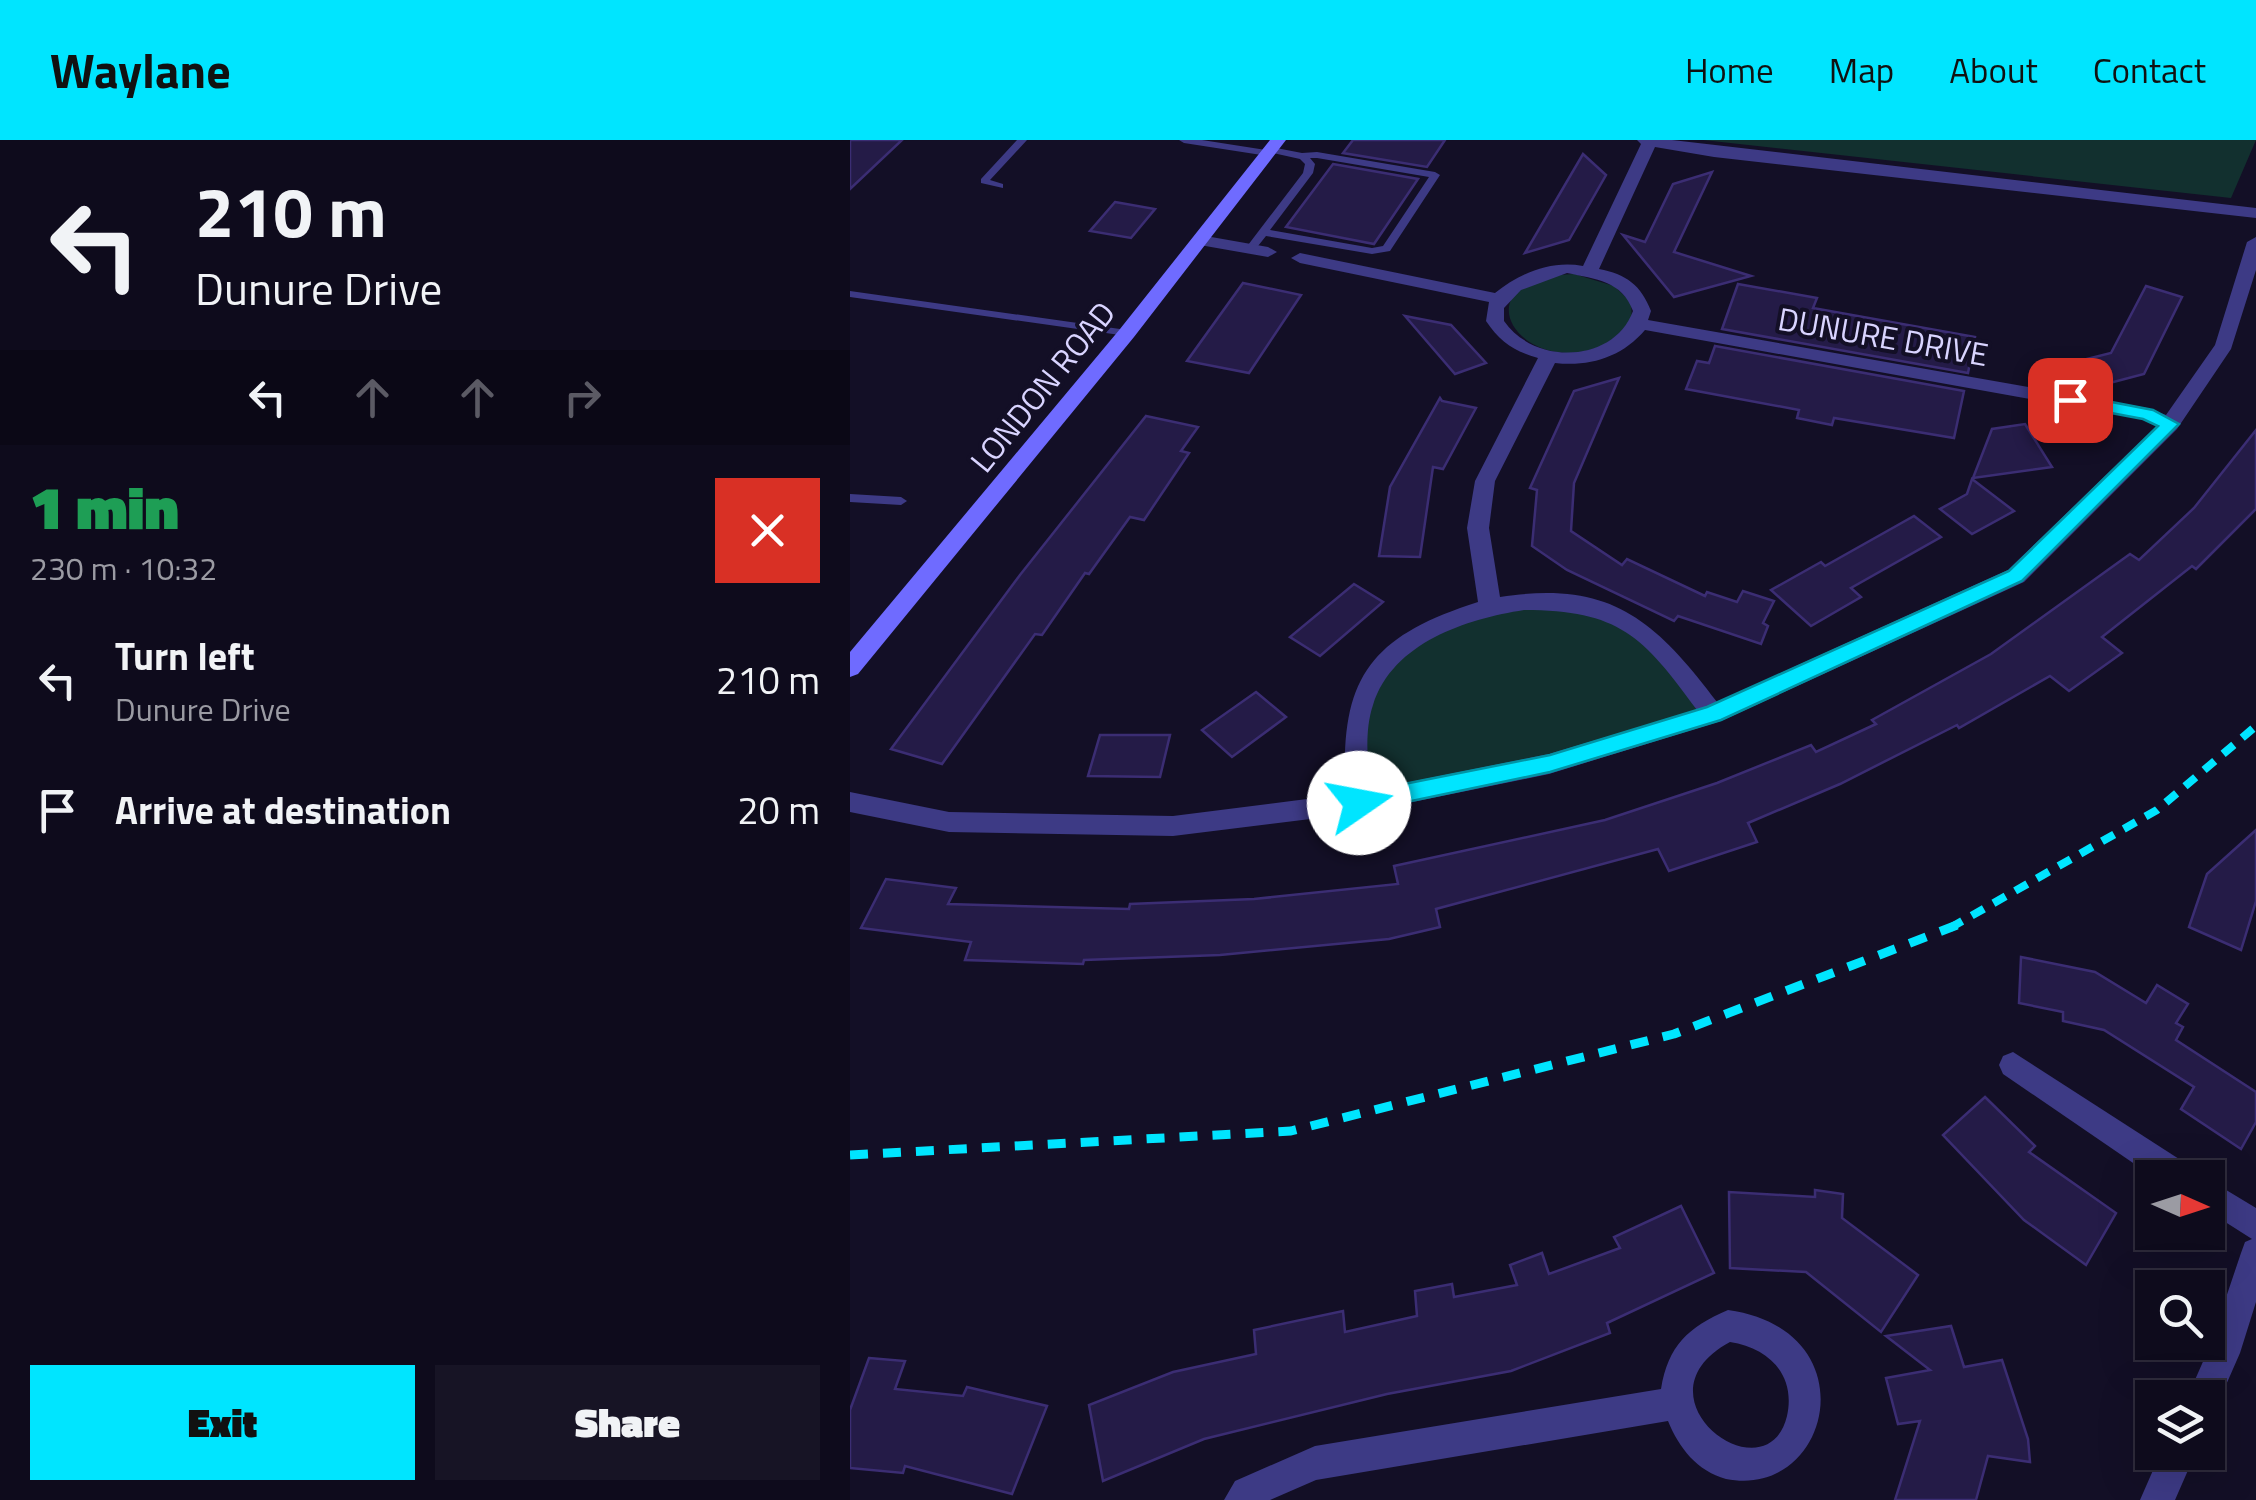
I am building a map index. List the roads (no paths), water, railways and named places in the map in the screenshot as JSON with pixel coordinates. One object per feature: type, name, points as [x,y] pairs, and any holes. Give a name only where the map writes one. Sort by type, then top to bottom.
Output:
[{"type":"main road","name":"LONDON ROAD","points":[[850,668],[1127,332],[1272,148]]},
{"type":"street","points":[[1590,270],[1648,140],[1714,152],[2256,214]]},
{"type":"street","points":[[1200,240],[1259,250]]},
{"type":"street","points":[[850,802],[949,822],[1172,826],[1359,803],[1550,764],[1713,714],[2016,576],[2170,424],[2224,345],[2256,242]]},
{"type":"street","points":[[1300,258],[1499,299]]},
{"type":"street","points":[[1545,270],[1590,270],[1628,285],[1644,310],[1642,324],[1617,348],[1584,357],[1548,356],[1510,340],[1499,327],[1499,299],[1526,277],[1545,270]]},
{"type":"street","name":"DUNURE DRIVE","points":[[1642,324],[2147,414],[2170,424]]},
{"type":"street","points":[[1490,606],[1478,528],[1485,481],[1548,356]]},
{"type":"street","points":[[1359,803],[1354,726],[1367,689],[1391,656],[1425,630],[1490,606],[1532,600],[1586,606],[1631,623],[1667,655],[1713,714]]},
{"type":"street","points":[[2013,1065],[2155,1160]]},
{"type":"street","points":[[2225,1205],[2256,1226]]},
{"type":"street","points":[[2212,1380],[2256,1253]]},
{"type":"street","points":[[1728,1326],[1748,1327],[1767,1334],[1784,1348],[1797,1366],[1806,1410],[1799,1433],[1785,1451],[1766,1463],[1743,1467],[1720,1461],[1700,1447],[1686,1427],[1678,1404],[1676,1382],[1682,1360],[1694,1343],[1709,1332],[1728,1326]]},
{"type":"street","points":[[1241,1500],[1247,1493],[1315,1464],[1678,1404]]},
{"type":"street","points":[[2157,1500],[2170,1470]]},
{"type":"lane","points":[[1000,186],[984,181],[1022,140]]},
{"type":"lane","points":[[1184,140],[1272,148],[1300,156],[1317,155],[1435,176],[1386,249],[1372,251],[1263,232]]},
{"type":"lane","points":[[1259,250],[1263,232],[1308,173],[1310,164],[1300,156]]},
{"type":"lane","points":[[850,294],[1127,332]]},
{"type":"lane","points":[[850,498],[901,501]]},
{"type":"railway","points":[[1952,927],[2157,810],[2256,726]]},
{"type":"railway","points":[[1952,927],[1957,925]]},
{"type":"railway","points":[[850,1155],[1291,1131],[1674,1034],[1952,927]]}]
